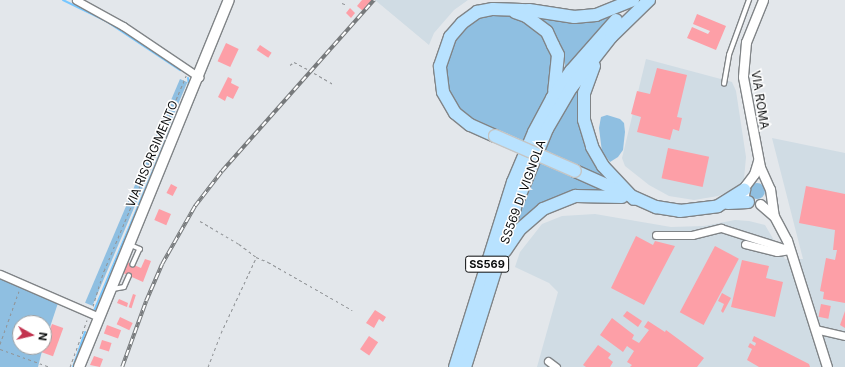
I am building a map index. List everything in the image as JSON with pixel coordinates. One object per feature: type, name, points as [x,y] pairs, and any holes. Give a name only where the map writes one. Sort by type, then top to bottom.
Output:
[{"type":"highway","points":[[633,0],[596,15],[574,17],[510,10],[477,12],[462,23],[450,37],[440,66],[443,92],[455,113],[470,125],[656,208],[680,211],[706,209],[724,204],[754,203]]},
{"type":"highway","name":"SS569 DI VIGNOLA","points":[[455,367],[513,182],[552,98],[597,39],[636,0]]},
{"type":"highway","name":"SS569 DI VIGNOLA","points":[[465,367],[497,262],[529,169],[547,128],[571,88],[611,37],[649,0]]},
{"type":"highway","points":[[510,10],[526,16],[547,32],[558,55],[558,70],[552,98]]},
{"type":"highway","points":[[611,37],[590,73],[584,93],[584,120],[592,147],[603,166],[634,199]]},
{"type":"highway","points":[[724,204],[747,185]]},
{"type":"highway","points":[[497,262],[519,230],[543,209],[576,196],[634,199]]},
{"type":"main road","name":"VIA RISORGIMENTO","points":[[79,367],[94,315],[110,289],[229,0]]},
{"type":"street","points":[[76,0],[123,26],[199,76]]},
{"type":"street","name":"VIA ROMA","points":[[763,0],[746,42],[743,66],[745,92],[758,160],[770,189],[769,196],[774,216],[790,250],[827,367]]},
{"type":"street","points":[[758,160],[747,185],[754,203],[769,196]]},
{"type":"street","points":[[747,185],[759,178],[766,182]]},
{"type":"street","name":"VIA ROMA","points":[[754,203],[774,216]]},
{"type":"street","points":[[656,235],[692,236],[721,228],[775,243],[790,250]]},
{"type":"street","points":[[745,244],[777,252],[790,250]]},
{"type":"street","points":[[0,274],[94,315]]},
{"type":"street","points":[[815,328],[845,336]]},
{"type":"street","points":[[548,361],[556,367]]},
{"type":"lane","points":[[724,84],[729,55],[748,0]]},
{"type":"lane","points":[[128,244],[140,249],[134,265]]},
{"type":"lane","points":[[110,289],[124,287],[129,276]]},
{"type":"path","points":[[342,4],[347,5]]},
{"type":"path","points":[[290,65],[294,62],[307,69]]},
{"type":"path","points":[[314,73],[333,84]]},
{"type":"path","points":[[94,315],[104,271],[184,80]]},
{"type":"path","points":[[200,221],[251,252],[256,257],[268,262],[352,310]]},
{"type":"path","points":[[208,367],[221,333],[256,257]]},
{"type":"path","points":[[0,344],[19,291]]},
{"type":"path","points":[[70,367],[85,325]]},
{"type":"path","points":[[0,349],[50,367]]},
{"type":"shaded area","points":[[375,0],[468,0],[454,10],[434,33],[429,45]]},
{"type":"shaded area","points":[[617,10],[564,75],[565,61],[560,44],[548,25],[529,13]]},
{"type":"shaded area","points":[[509,14],[527,20],[544,36],[554,53],[551,88],[524,141],[474,119],[458,108],[448,89],[445,66],[452,44],[465,26],[486,16]]},
{"type":"shaded area","points":[[646,59],[732,82],[736,91],[746,157],[744,179],[735,189],[718,196],[694,200],[669,196],[649,185],[625,166],[622,158]]},
{"type":"shaded area","points":[[180,79],[187,82],[92,306],[85,303]]},
{"type":"shaded area","points":[[583,80],[598,168],[609,182],[543,149],[561,114]]},
{"type":"shaded area","points":[[607,115],[620,119],[624,123],[625,132],[623,150],[618,157],[610,162],[602,152],[599,128],[601,117]]},
{"type":"shaded area","points":[[772,138],[845,153],[845,367],[537,367],[558,292],[549,283],[515,267],[520,252],[542,224],[562,216],[595,214],[671,227],[704,226],[735,220],[749,221],[765,225],[785,259],[803,259]]},
{"type":"shaded area","points":[[537,162],[604,190],[568,194],[511,234]]},
{"type":"shaded area","points":[[757,183],[763,185],[765,191],[763,197],[757,199],[751,197],[749,191],[751,185]]},
{"type":"shaded area","points":[[0,278],[58,303],[52,321],[52,315],[12,315],[12,355],[41,355],[38,367],[0,367]]},
{"type":"building","points":[[362,0],[372,0],[363,11],[357,6]]},
{"type":"building","points":[[350,8],[355,13],[351,18],[346,13]]},
{"type":"building","points":[[697,14],[726,26],[716,50],[687,38],[692,27],[708,34],[710,31],[693,24]]},
{"type":"building","points":[[226,43],[239,49],[230,67],[218,61]]},
{"type":"building","points":[[260,45],[272,53],[268,58],[257,50]]},
{"type":"building","points":[[657,68],[687,75],[677,117],[682,118],[679,131],[673,129],[670,140],[637,132],[641,117],[631,114],[637,91],[650,94]]},
{"type":"building","points":[[228,77],[232,79],[231,83],[239,87],[233,99],[227,96],[225,101],[218,97]]},
{"type":"building","points":[[668,148],[709,157],[703,187],[662,178]]},
{"type":"building","points":[[171,184],[177,187],[173,196],[166,193]]},
{"type":"building","points":[[806,186],[845,194],[845,303],[823,299],[824,292],[820,291],[826,258],[835,260],[837,250],[833,250],[835,230],[799,223]]},
{"type":"building","points":[[159,209],[171,214],[166,225],[154,220]]},
{"type":"building","points":[[636,236],[653,245],[655,241],[675,246],[644,305],[611,288]]},
{"type":"building","points":[[715,246],[739,259],[704,325],[680,312]]},
{"type":"building","points":[[145,259],[151,261],[143,282],[123,273],[127,262],[141,268]]},
{"type":"building","points":[[742,260],[769,266],[766,278],[783,282],[775,317],[731,307]]},
{"type":"building","points":[[722,293],[731,298],[723,313],[721,311],[724,304],[718,301]]},
{"type":"building","points":[[133,294],[136,295],[132,308],[129,307]]},
{"type":"building","points":[[119,299],[128,303],[127,307],[117,303]]},
{"type":"building","points":[[821,304],[831,306],[828,319],[819,317]]},
{"type":"building","points":[[375,310],[386,317],[383,322],[379,319],[374,328],[366,323]]},
{"type":"building","points":[[627,311],[642,321],[638,327],[623,316]]},
{"type":"building","points":[[845,311],[845,328],[840,325]]},
{"type":"building","points":[[120,317],[133,323],[129,330],[117,324]]},
{"type":"building","points":[[612,318],[634,335],[632,339],[639,343],[649,330],[644,327],[648,321],[665,332],[666,330],[704,358],[697,367],[630,367],[632,365],[627,362],[634,351],[627,346],[623,352],[600,335]]},
{"type":"building","points":[[52,324],[63,328],[53,356],[49,355],[52,355]]},
{"type":"building","points":[[107,325],[121,330],[118,339],[104,333]]},
{"type":"building","points":[[369,336],[378,342],[369,355],[360,349]]},
{"type":"building","points":[[754,336],[809,364],[810,367],[759,367],[747,360],[752,349],[748,347],[750,343],[755,346],[756,343],[752,341]]},
{"type":"building","points":[[102,340],[112,343],[109,352],[99,349]]},
{"type":"building","points":[[598,345],[611,354],[608,358],[613,362],[610,367],[586,367],[583,365]]},
{"type":"building","points":[[94,356],[103,359],[100,367],[90,365]]},
{"type":"waterway","points":[[63,0],[106,21],[180,70]]},
{"type":"waterway","points":[[94,311],[189,85],[188,78]]},
{"type":"waterway","points":[[73,367],[85,332]]},
{"type":"railway","points":[[122,367],[146,301],[162,264],[195,206],[222,171],[374,0]]}]
